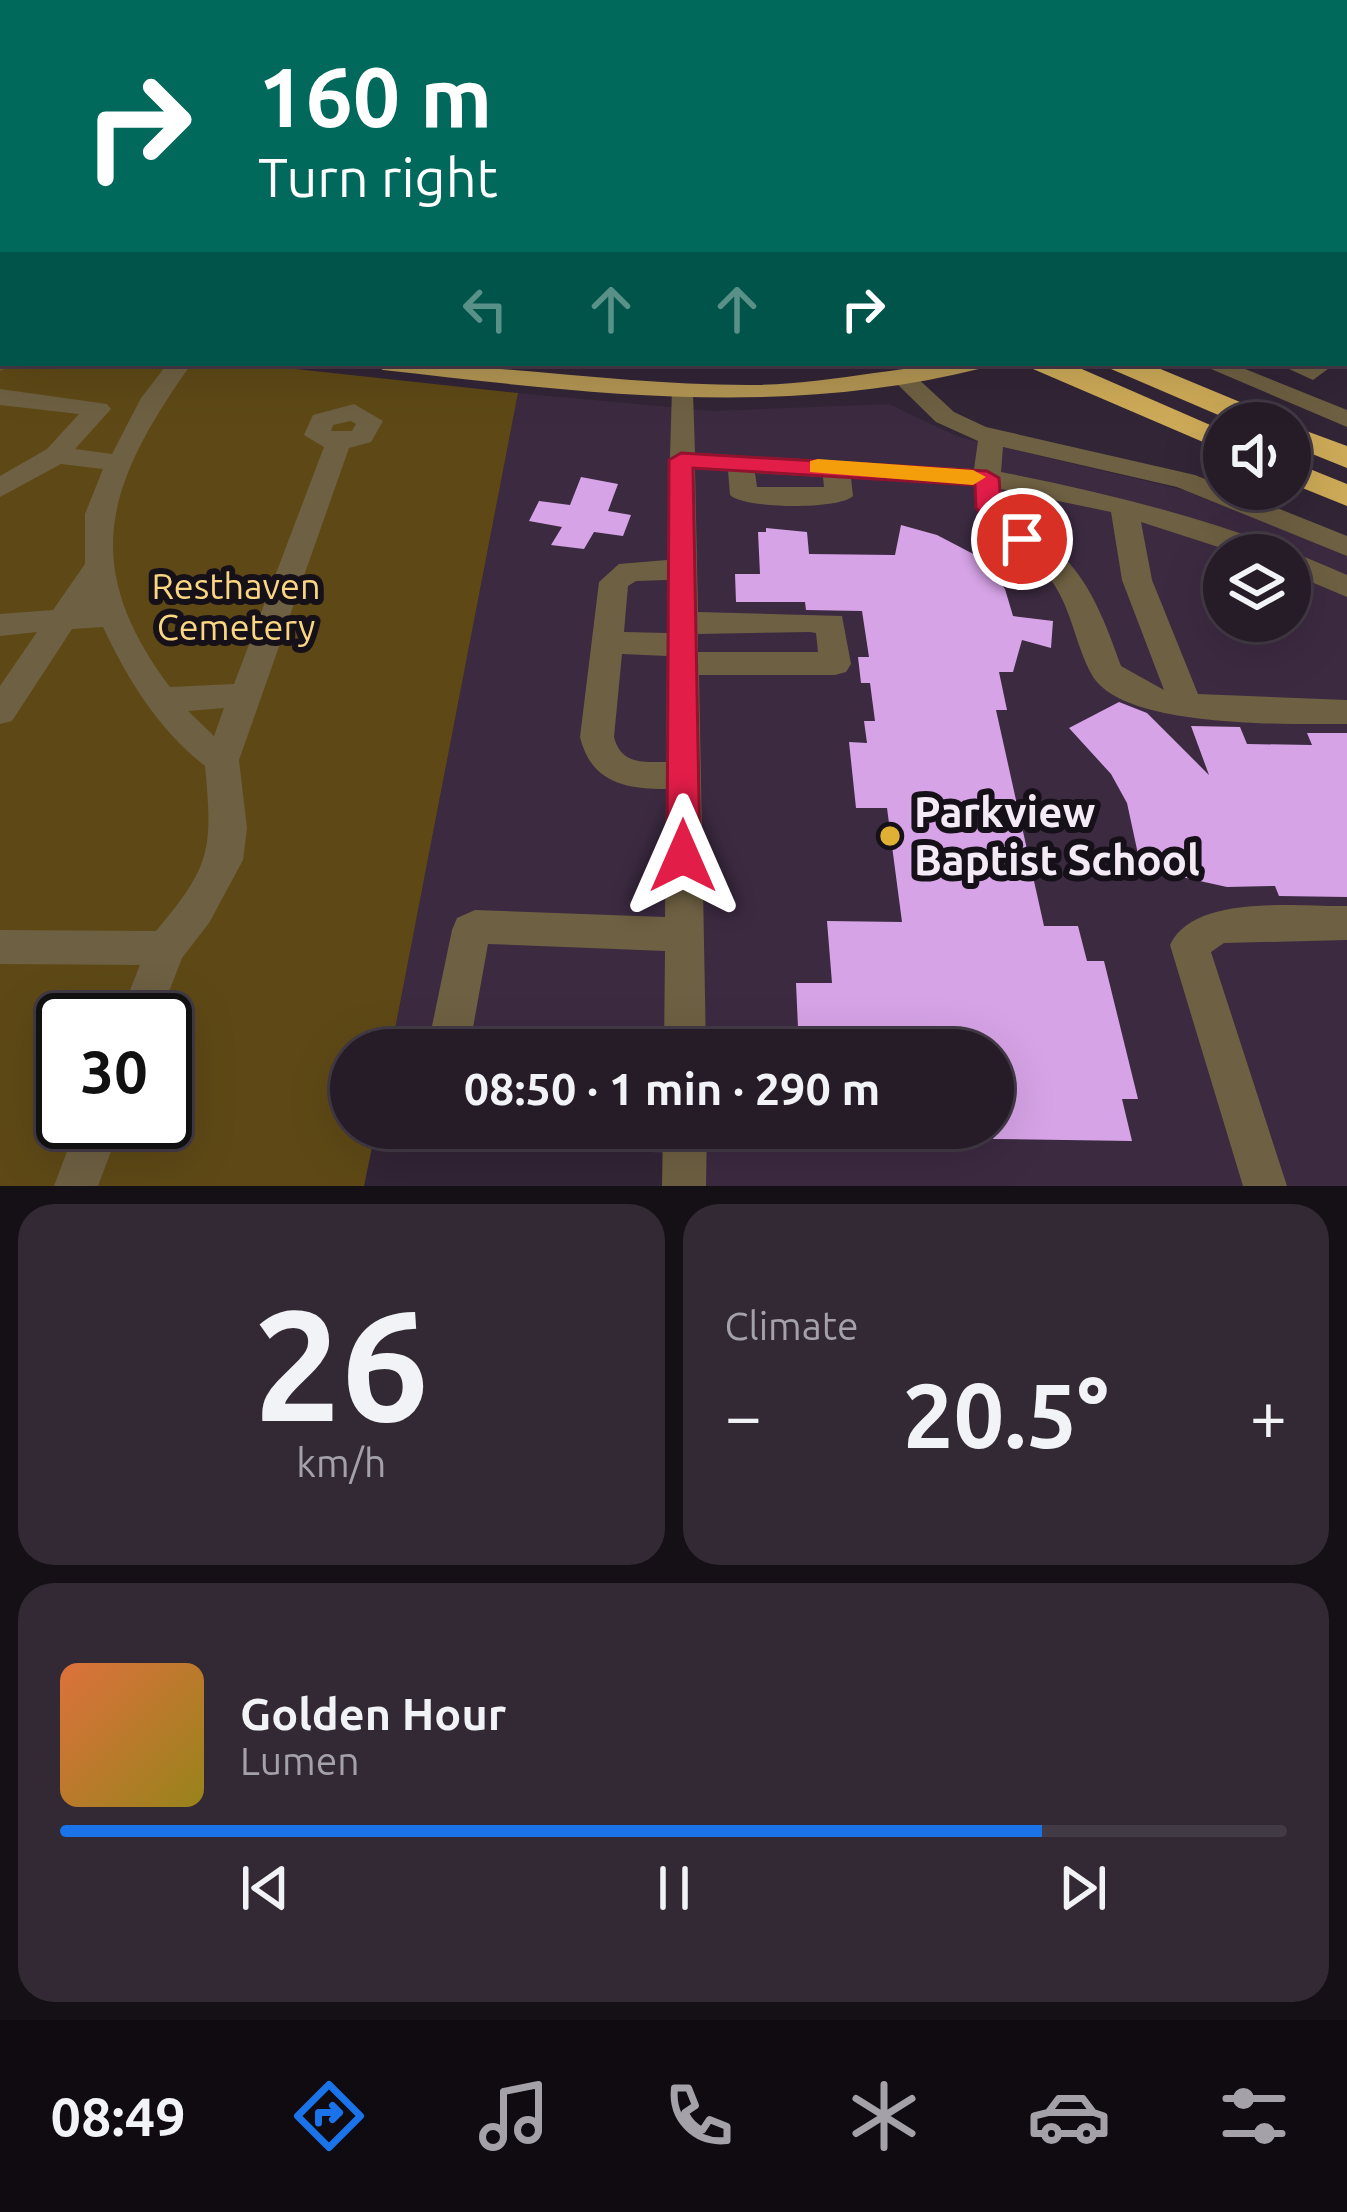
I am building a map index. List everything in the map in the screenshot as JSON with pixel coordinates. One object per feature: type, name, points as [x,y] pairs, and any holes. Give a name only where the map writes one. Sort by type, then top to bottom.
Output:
[{"type":"highway","points":[[1050,366],[1203,433]]},
{"type":"highway","points":[[1128,366],[1213,402]]},
{"type":"highway","points":[[1311,443],[1347,458]]},
{"type":"highway","points":[[1311,480],[1347,496]]},
{"type":"main road","points":[[424,366],[681,393],[806,393],[905,380],[962,366]]},
{"type":"street","points":[[178,366],[154,398],[106,488],[97,532],[100,562],[116,627],[199,745],[222,760]]},
{"type":"street","points":[[1217,366],[1344,413]]},
{"type":"street","points":[[905,380],[945,417],[992,435],[1117,463],[1218,494],[1347,547]]},
{"type":"street","points":[[681,393],[685,1029]]},
{"type":"street","points":[[0,397],[98,409],[56,455],[0,488]]},
{"type":"street","points":[[992,435],[988,508],[1047,558],[1080,602],[1107,673],[1158,701],[1187,706],[1347,712]]},
{"type":"street","points":[[148,993],[166,948],[196,911],[225,860],[229,828],[222,760],[338,443]]},
{"type":"street","points":[[56,455],[120,463]]},
{"type":"street","points":[[681,460],[741,463],[744,495],[839,496],[836,467],[987,478],[1115,504],[1209,534]]},
{"type":"street","points":[[1117,463],[1115,504],[1137,580],[1187,706]]},
{"type":"street","points":[[0,712],[100,562]]},
{"type":"street","points":[[681,571],[642,570],[620,576],[613,589],[597,736],[602,760],[624,773],[683,776]]},
{"type":"street","points":[[1311,571],[1347,587]]},
{"type":"street","points":[[0,625],[114,615]]},
{"type":"street","points":[[608,644],[682,644],[835,664],[831,624],[682,644]]},
{"type":"street","points":[[164,700],[246,695]]},
{"type":"street","points":[[1264,1186],[1189,945],[1216,926],[1347,922]]},
{"type":"street","points":[[452,1029],[475,927],[684,935]]},
{"type":"street","points":[[0,947],[166,948]]},
{"type":"street","points":[[76,1186],[90,1149]]},
{"type":"street","points":[[684,1186],[685,1149]]},
{"type":"shaded area","name":"Parkview Baptist School","points":[[518,393],[712,411],[889,404],[959,437],[1203,495],[1203,510],[1243,510],[1301,534],[1203,534],[1203,642],[1311,642],[1311,538],[1347,553],[1347,1186],[690,1186],[689,1158],[630,1149],[1014,1149],[1014,1029],[395,1029]]},
{"type":"green space","name":"Resthaven Cemetery","points":[[0,366],[268,366],[518,393],[395,1029],[330,1029],[330,1149],[372,1149],[364,1186],[0,1186]]},
{"type":"building","points":[[581,477],[618,484],[608,511],[631,515],[623,536],[594,532],[584,549],[551,545],[562,527],[529,521],[539,501],[570,505]]},
{"type":"building","points":[[901,525],[937,535],[981,558],[1005,589],[1013,616],[1053,621],[1051,648],[1022,640],[1013,672],[999,672],[1007,710],[996,710],[1044,926],[1078,926],[1087,961],[1104,961],[1138,1099],[1122,1099],[1132,1141],[1014,1139],[1014,1029],[798,1029],[796,983],[832,983],[827,921],[902,922],[887,808],[856,808],[849,742],[867,743],[864,721],[875,721],[870,683],[861,683],[858,657],[869,657],[862,611],[806,610],[805,602],[736,602],[735,574],[760,574],[758,532],[766,528],[807,532],[809,554],[895,555]]},
{"type":"building","points":[[1119,702],[1147,713],[1209,775],[1191,726],[1240,727],[1247,744],[1312,745],[1307,733],[1347,733],[1347,897],[1279,896],[1275,886],[1227,887],[1141,868],[1127,803],[1111,774],[1069,728]]},
{"type":"slow traffic","points":[[818,466],[973,477]]},
{"type":"place","name":"Parkview Baptist School","points":[[890,836]]},
{"type":"route","points":[[683,856],[681,460],[987,478],[988,508],[1022,539]]}]
